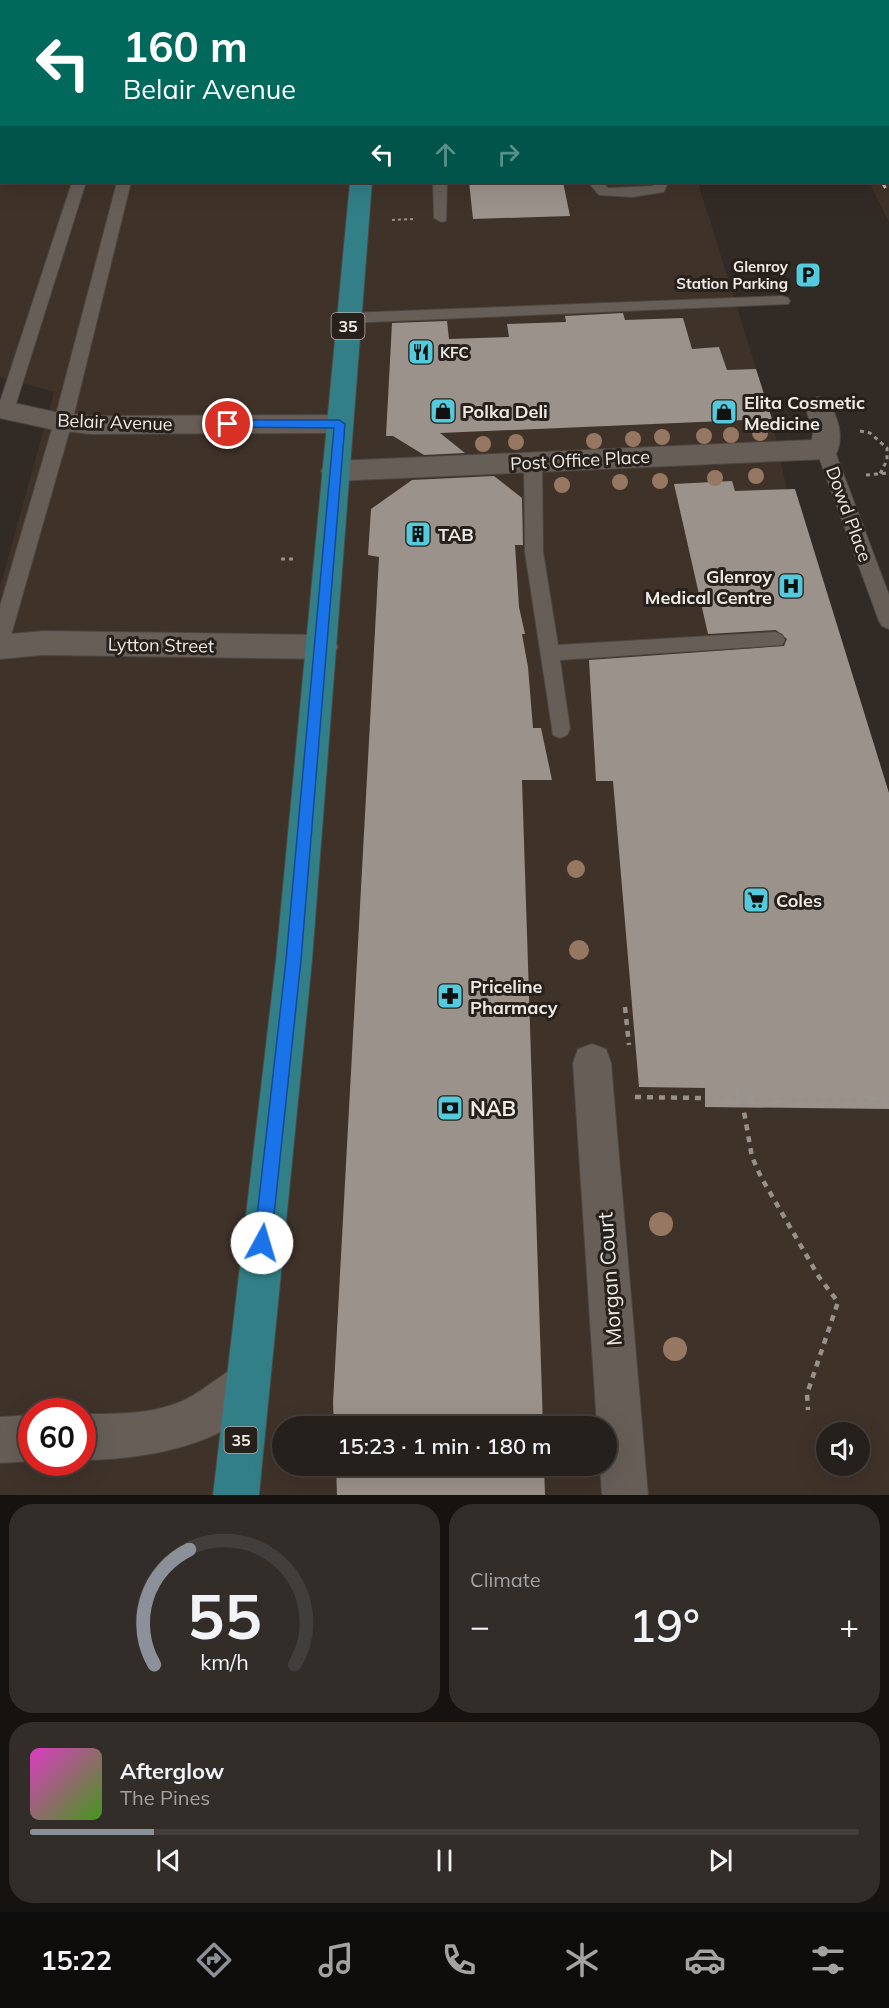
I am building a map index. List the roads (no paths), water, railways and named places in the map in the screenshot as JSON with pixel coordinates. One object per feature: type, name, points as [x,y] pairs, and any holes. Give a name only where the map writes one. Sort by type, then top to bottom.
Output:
[{"type":"main road","name":"35","points":[[236,1495],[294,960],[361,183]]},
{"type":"street","name":"Belair Avenue","points":[[3,409],[63,422],[91,425],[339,424]]},
{"type":"street","name":"Post Office Place","points":[[335,471],[533,462],[822,426]]},
{"type":"street","name":"Lytton Street","points":[[0,647],[43,643],[322,647]]},
{"type":"street","name":"Morgan Court","points":[[592,1063],[625,1495]]},
{"type":"street","points":[[96,1437],[132,1437],[171,1430],[229,1400],[247,1384]]},
{"type":"street","points":[[0,1440],[18,1439]]},
{"type":"lane","points":[[3,409],[79,183]]},
{"type":"lane","points":[[0,639],[63,422],[124,183]]},
{"type":"lane","points":[[440,183],[441,218]]},
{"type":"lane","points":[[596,183],[604,192],[615,193],[648,192],[659,189],[661,183]]},
{"type":"lane","points":[[348,318],[782,301]]},
{"type":"lane","name":"Dowd Place","points":[[822,426],[889,621]]},
{"type":"lane","points":[[533,462],[534,552],[542,621],[550,653],[560,729]]},
{"type":"lane","points":[[550,653],[776,640]]},
{"type":"railway","points":[[883,183],[889,194]]},
{"type":"place","name":"Glenroy Station Parking","points":[[808,275]]},
{"type":"place","name":"KFC","points":[[421,352]]},
{"type":"place","name":"Polka Deli","points":[[443,411]]},
{"type":"place","name":"Elita Cosmetic Medicine","points":[[724,412]]},
{"type":"place","name":"TAB","points":[[418,534]]},
{"type":"place","name":"Glenroy Medical Centre","points":[[791,586]]},
{"type":"place","name":"Coles","points":[[756,900]]},
{"type":"place","name":"Priceline Pharmacy","points":[[450,996]]},
{"type":"place","name":"NAB","points":[[450,1108]]}]
